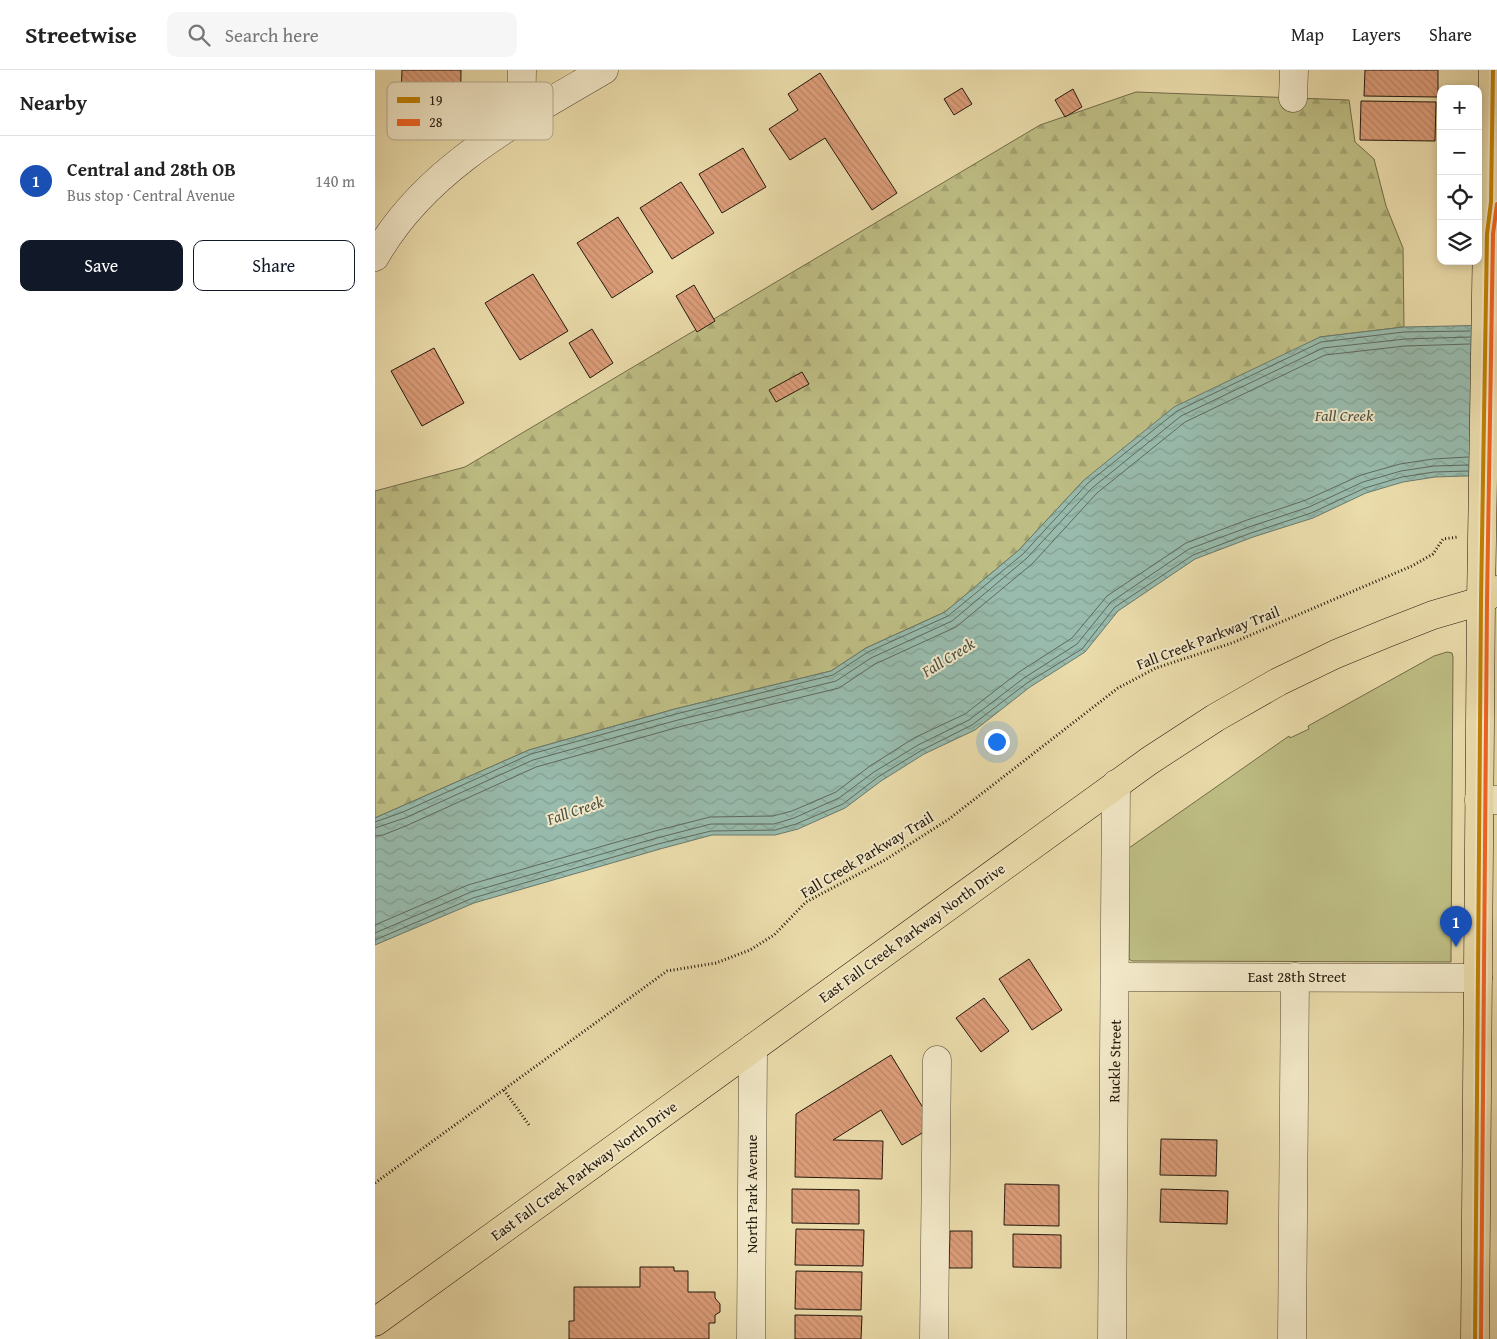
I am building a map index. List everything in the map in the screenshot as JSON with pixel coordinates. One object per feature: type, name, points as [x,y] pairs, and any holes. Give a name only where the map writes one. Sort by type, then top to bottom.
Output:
[{"type":"main road","points":[[1475,1339],[1478,978],[1488,800],[1491,598],[1482,517],[1495,141],[1493,70]]},
{"type":"main road","name":"East Fall Creek Parkway North Drive","points":[[375,1323],[1116,784],[1215,718],[1278,682],[1336,654],[1433,615],[1491,598]]},
{"type":"street","points":[[553,101],[604,70]]},
{"type":"street","points":[[1293,98],[1294,70]]},
{"type":"street","points":[[375,257],[401,220],[438,180],[488,140]]},
{"type":"street","name":"Ruckle Street","points":[[1112,1339],[1116,784]]},
{"type":"street","name":"East 28th Street","points":[[1115,977],[1478,978]]},
{"type":"street","points":[[1292,1339],[1295,977]]},
{"type":"street","name":"North Park Avenue","points":[[751,1339],[753,1048]]},
{"type":"street","points":[[934,1339],[937,1060]]},
{"type":"street","points":[[375,1323],[379,1339]]},
{"type":"path","name":"Fall Creek Parkway Trail","points":[[375,1183],[667,971],[716,963],[750,950],[774,935],[806,902],[885,860],[949,819],[1118,688],[1155,668],[1232,643],[1412,566],[1433,554],[1443,539],[1458,537]]},
{"type":"path","points":[[504,1090],[529,1125]]},
{"type":"green space","points":[[1136,92],[1349,100],[1355,142],[1374,159],[1386,206],[1403,248],[1404,327],[1320,337],[1084,480],[1019,550],[945,612],[866,648],[831,671],[675,709],[529,750],[375,818],[375,491],[465,467],[1040,125]]},
{"type":"green space","points":[[1447,652],[1452,653],[1453,657],[1451,962],[1132,961],[1129,959],[1129,848],[1289,736],[1290,738],[1309,729],[1308,726],[1434,656]]},
{"type":"water","name":"Fall Creek","points":[[1497,325],[1497,475],[1435,477],[1403,482],[1366,493],[1313,518],[1253,537],[1195,559],[1118,611],[1085,652],[1030,687],[975,730],[924,754],[881,781],[845,808],[798,829],[775,835],[712,835],[660,849],[474,903],[375,945],[375,818],[529,750],[675,709],[831,671],[866,648],[945,612],[1019,550],[1084,480],[1174,407],[1320,337],[1404,327]]},
{"type":"building","points":[[402,70],[461,70],[461,82],[402,82]]},
{"type":"building","points":[[1365,70],[1438,70],[1437,97],[1364,96]]},
{"type":"building","points":[[820,73],[897,193],[872,210],[825,138],[790,160],[769,129],[798,110],[788,94]]},
{"type":"building","points":[[962,88],[972,104],[954,115],[944,99]]},
{"type":"building","points":[[1073,89],[1082,107],[1065,117],[1055,100]]},
{"type":"building","points":[[1361,101],[1436,102],[1435,141],[1360,140]]},
{"type":"building","points":[[743,148],[766,187],[722,213],[699,174]]},
{"type":"building","points":[[681,182],[714,233],[672,259],[640,208]]},
{"type":"building","points":[[618,217],[653,272],[612,298],[577,243]]},
{"type":"building","points":[[533,274],[568,331],[520,360],[485,303]]},
{"type":"building","points":[[694,285],[715,321],[697,332],[676,296]]},
{"type":"building","points":[[592,329],[613,363],[590,378],[569,343]]},
{"type":"building","points":[[434,348],[464,403],[422,426],[391,371]]},
{"type":"building","points":[[802,372],[809,384],[776,402],[769,390]]},
{"type":"building","points":[[1029,959],[1062,1010],[1032,1030],[999,979]]},
{"type":"building","points":[[984,998],[1009,1031],[981,1052],[956,1018]]},
{"type":"building","points":[[891,1055],[934,1126],[902,1145],[881,1110],[833,1140],[883,1141],[882,1179],[795,1177],[796,1114]]},
{"type":"building","points":[[1161,1139],[1217,1140],[1216,1176],[1160,1175]]},
{"type":"building","points":[[1005,1184],[1059,1185],[1059,1226],[1004,1225]]},
{"type":"building","points":[[792,1189],[859,1190],[859,1224],[792,1223]]},
{"type":"building","points":[[1161,1189],[1228,1191],[1227,1224],[1160,1222]]},
{"type":"building","points":[[796,1229],[864,1230],[863,1266],[795,1265]]},
{"type":"building","points":[[950,1231],[972,1231],[972,1268],[949,1268]]},
{"type":"building","points":[[1013,1234],[1061,1235],[1061,1268],[1013,1267]]},
{"type":"building","points":[[640,1267],[674,1267],[674,1271],[688,1271],[688,1292],[715,1292],[715,1298],[720,1304],[720,1312],[715,1315],[715,1323],[709,1323],[709,1339],[569,1339],[569,1321],[574,1321],[574,1287],[640,1287]]},
{"type":"building","points":[[796,1271],[862,1272],[861,1310],[795,1309]]},
{"type":"building","points":[[795,1315],[862,1316],[861,1339],[795,1339]]},
{"type":"transit line","name":"19","points":[[1475,1339],[1481,601],[1487,234],[1491,202],[1493,70]]},
{"type":"transit line","name":"28","points":[[1481,1339],[1487,601],[1493,234],[1497,204]]},
{"type":"place","name":"Central and 28th OB","points":[[1456,947]]}]
